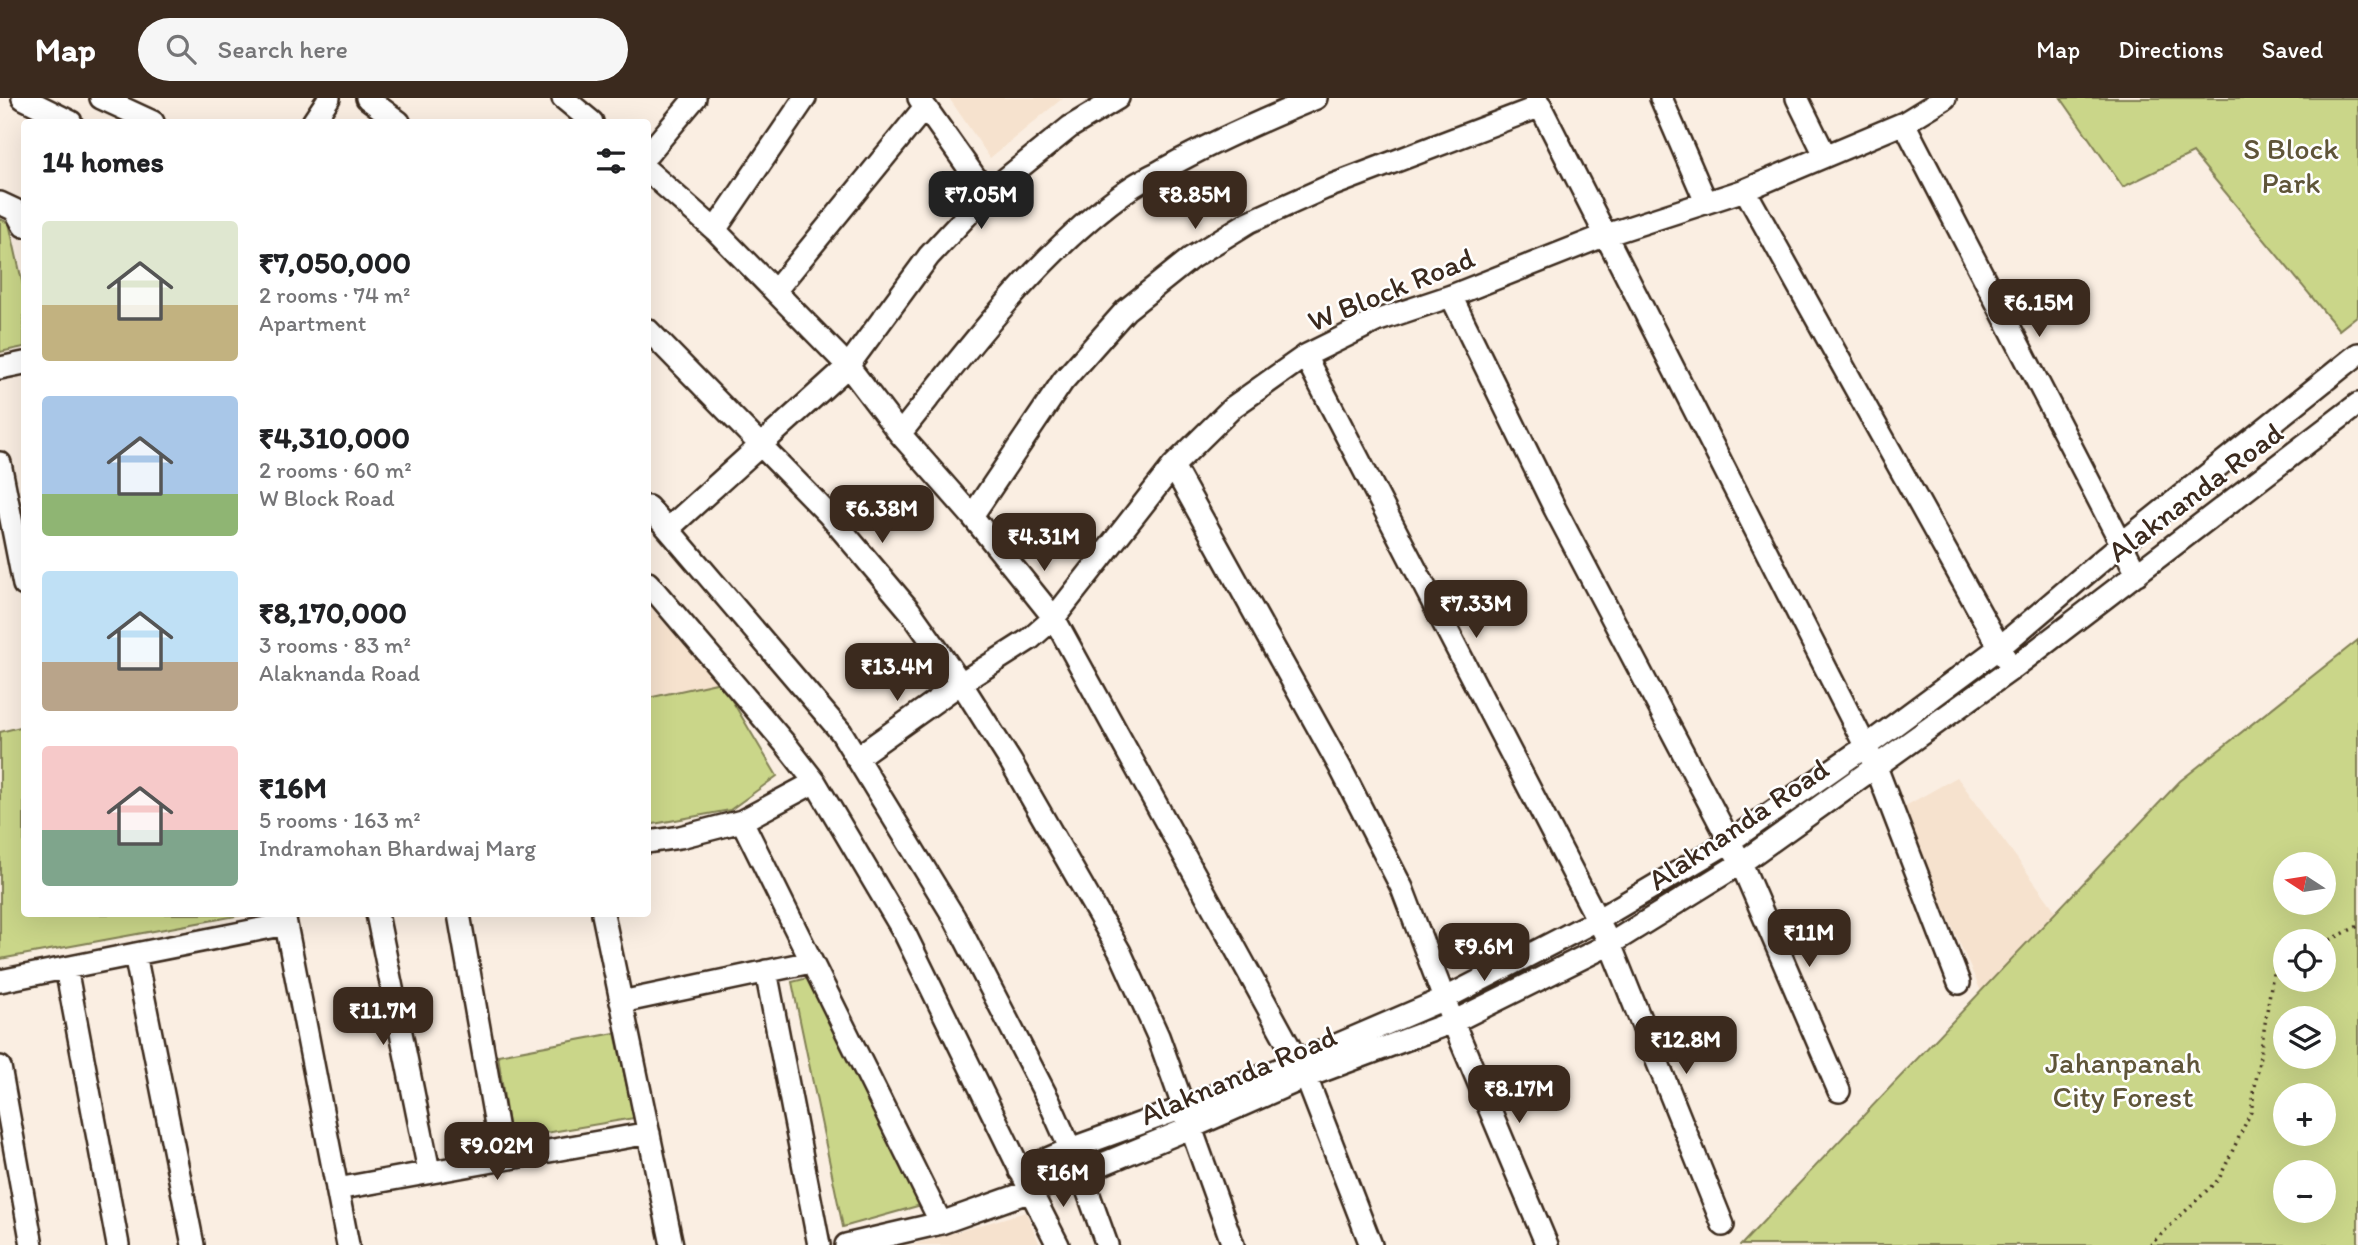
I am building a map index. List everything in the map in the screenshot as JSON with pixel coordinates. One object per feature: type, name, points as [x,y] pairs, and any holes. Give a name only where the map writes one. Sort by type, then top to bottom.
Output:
[{"type":"street","points":[[23,98],[65,119]]},
{"type":"street","points":[[101,98],[144,119]]},
{"type":"street","points":[[315,119],[329,98]]},
{"type":"street","points":[[367,98],[395,119]]},
{"type":"street","points":[[651,150],[695,98]]},
{"type":"street","points":[[716,230],[805,98]]},
{"type":"street","points":[[668,529],[848,366],[929,256],[987,194],[1070,127],[1118,98]]},
{"type":"street","points":[[900,434],[972,344],[1083,225],[1130,188],[1206,146],[1316,98]]},
{"type":"street","points":[[1661,98],[1706,202]]},
{"type":"street","points":[[1797,98],[1825,155]]},
{"type":"street","points":[[566,99],[589,119]]},
{"type":"street","name":"W Block Road","points":[[856,758],[961,683],[1030,639],[1054,618],[1173,466],[1233,407],[1305,356],[1376,321],[1451,296],[1606,235],[1745,190],[1904,123],[1933,101]]},
{"type":"street","points":[[775,291],[922,102],[987,194]]},
{"type":"street","points":[[972,516],[1063,381],[1126,310],[1191,258],[1250,222],[1325,188],[1539,102],[1876,767],[1959,983]]},
{"type":"street","points":[[1904,123],[2137,574]]},
{"type":"street","points":[[651,175],[716,230],[848,366],[900,434],[972,516],[1054,618],[1301,1069],[1371,1245]]},
{"type":"street","points":[[1745,190],[2012,669]]},
{"type":"street","points":[[0,203],[15,211],[21,221]]},
{"type":"street","points":[[1451,296],[1555,509],[1741,863],[1839,1091]]},
{"type":"street","points":[[651,333],[829,515],[892,589],[961,683],[1011,762],[1120,953],[1158,1036],[1233,1245]]},
{"type":"street","points":[[1301,1069],[1597,920],[1729,842],[1866,747],[2000,647],[2121,544],[2358,354]]},
{"type":"street","points":[[1305,356],[1610,944],[1723,1225]]},
{"type":"street","points":[[0,368],[21,364]]},
{"type":"street","name":"Alaknanda Road","points":[[846,1245],[941,1223],[1081,1173],[1187,1118],[1301,1069],[1453,1022],[1610,944],[1741,863],[2012,669],[2358,404]]},
{"type":"street","points":[[0,463],[21,569]]},
{"type":"street","points":[[1173,466],[1340,767],[1402,888],[1453,1022],[1547,1245]]},
{"type":"street","points":[[651,511],[841,732],[954,917],[1049,1101],[1081,1173],[1107,1245]]},
{"type":"street","points":[[651,586],[788,746],[815,782],[905,934],[1058,1245]]},
{"type":"street","points":[[651,842],[742,821],[815,782]]},
{"type":"street","points":[[742,821],[941,1223]]},
{"type":"street","points":[[378,917],[429,1171]]},
{"type":"street","points":[[460,917],[502,1159]]},
{"type":"street","points":[[604,917],[672,1245]]},
{"type":"street","points":[[0,981],[135,954],[285,919],[348,1245]]},
{"type":"street","points":[[135,954],[193,1245]]},
{"type":"street","points":[[621,1002],[811,962]]},
{"type":"street","points":[[66,968],[118,1245]]},
{"type":"street","points":[[766,971],[819,1245]]},
{"type":"street","points":[[0,1068],[5,1130],[32,1245]]},
{"type":"street","points":[[1020,1171],[1070,1149],[1187,1118]]},
{"type":"street","points":[[337,1189],[649,1133]]},
{"type":"path","points":[[2336,937],[2358,926]]},
{"type":"path","points":[[2150,1245],[2219,1179],[2251,1112],[2273,973]]},
{"type":"shaded area","points":[[949,98],[1063,98],[990,158]]},
{"type":"shaded area","points":[[651,608],[721,682],[651,697]]},
{"type":"shaded area","points":[[1957,777],[2060,917],[1983,996],[1900,809]]},
{"type":"shaded area","points":[[1026,1212],[1040,1245],[911,1245]]},
{"type":"green space","name":"S Block Park","points":[[2061,98],[2358,98],[2358,315],[2339,330],[2193,153],[2123,187]]},
{"type":"green space","points":[[0,219],[9,223],[21,277],[21,348],[0,352]]},
{"type":"green space","name":"Jahanpanah City Forest","points":[[2358,640],[2358,1245],[1741,1245],[2180,781]]},
{"type":"green space","points":[[721,682],[777,776],[730,810],[651,824],[651,697]]},
{"type":"green space","points":[[21,727],[21,917],[231,917],[0,959],[0,732]]},
{"type":"green space","points":[[808,978],[921,1205],[843,1227],[792,982]]},
{"type":"green space","points":[[615,1033],[634,1118],[510,1139],[498,1055]]}]
